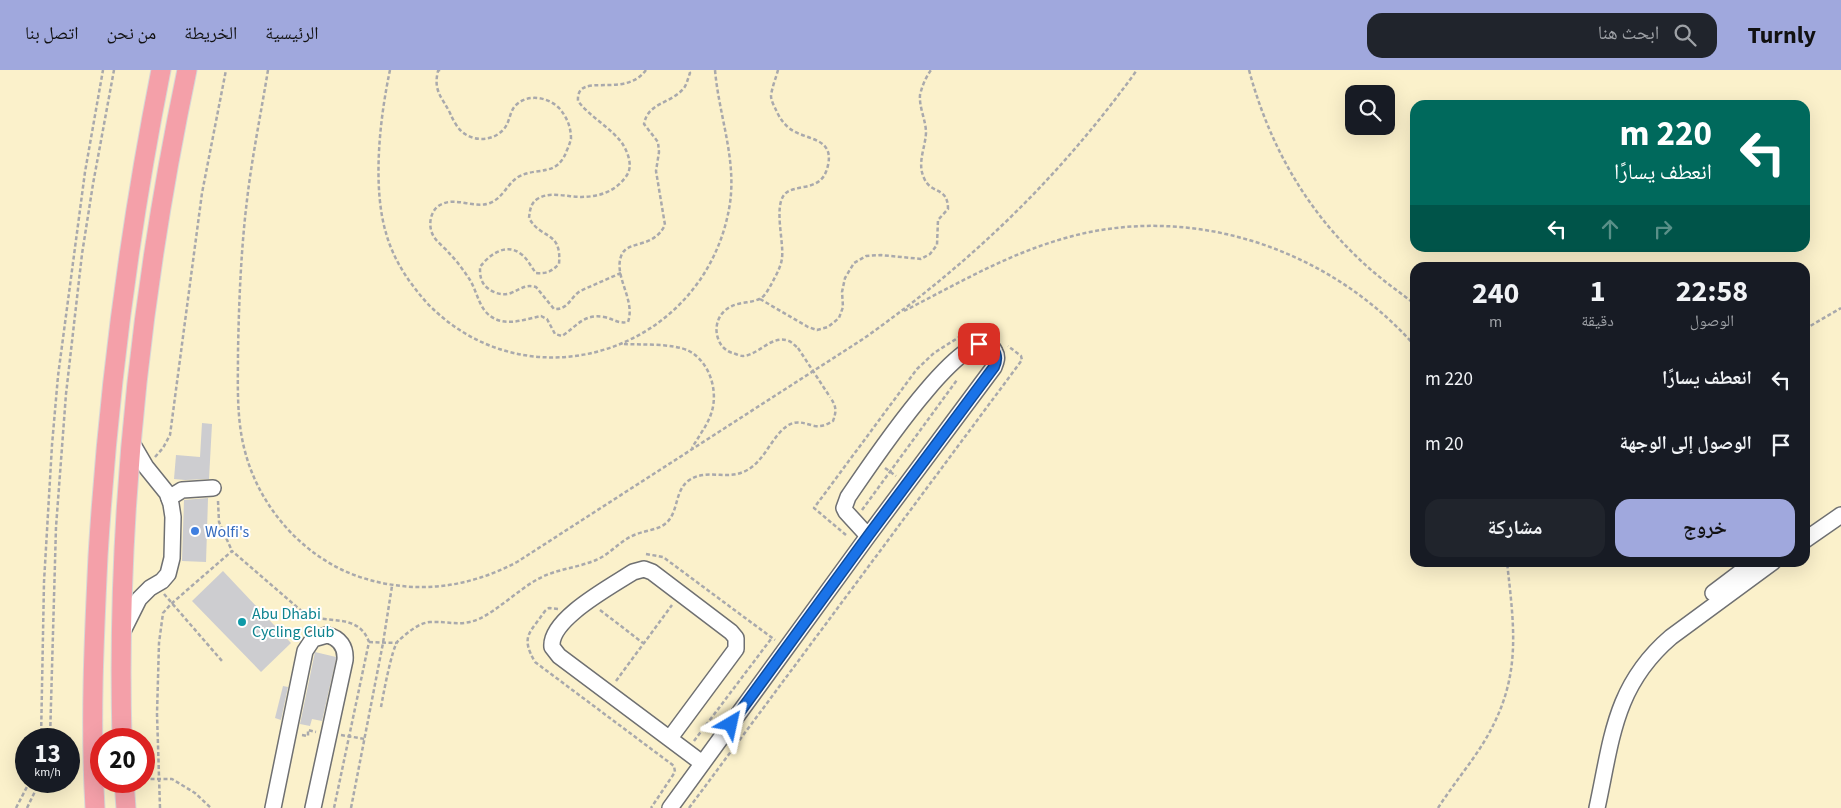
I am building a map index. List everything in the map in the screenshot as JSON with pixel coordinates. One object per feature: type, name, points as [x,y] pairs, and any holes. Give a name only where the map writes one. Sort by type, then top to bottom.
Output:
[{"type":"main road","points":[[95,808],[92,750],[94,666],[97,583],[108,422],[127,262],[161,70]]},
{"type":"main road","points":[[122,728],[124,543],[135,400],[165,185],[187,70]]},
{"type":"main road","points":[[125,793],[126,808]]},
{"type":"street","points":[[670,808],[994,367],[996,362],[995,352],[988,345],[984,344],[974,347],[934,380],[845,502],[844,508],[848,527],[868,536]]},
{"type":"street","points":[[122,636],[139,599],[168,574],[172,558],[173,517],[169,498],[146,468],[132,443]]},
{"type":"street","points":[[169,498],[182,490],[213,488]]},
{"type":"street","points":[[1810,524],[1841,502]]},
{"type":"street","points":[[1810,537],[1841,515]]},
{"type":"street","points":[[1588,808],[1608,718],[1617,692],[1630,668],[1652,640],[1747,567]]},
{"type":"street","points":[[1597,808],[1619,710],[1640,669],[1659,646],[1671,636],[1766,567]]},
{"type":"street","points":[[670,738],[737,646],[736,638],[731,632],[652,572],[640,569],[572,612],[553,636],[552,647],[559,656],[702,763]]},
{"type":"street","points":[[273,808],[305,651],[313,639],[327,635],[340,642],[344,650],[345,660],[312,808]]},
{"type":"path","points":[[42,728],[44,582],[58,376],[85,172],[103,70]]},
{"type":"path","points":[[50,728],[56,527],[66,394],[83,245],[114,70]]},
{"type":"path","points":[[146,468],[163,448],[170,434],[202,193],[226,70]]},
{"type":"path","points":[[268,70],[252,164],[242,244],[238,398],[241,437],[246,457],[272,510],[299,540],[332,564],[371,581],[426,588],[463,584],[500,571],[517,562],[898,314],[966,259],[1030,199],[1088,134],[1137,70]]},
{"type":"path","points":[[390,70],[382,112],[380,138],[381,213],[392,250],[405,274],[434,310],[464,332],[479,340],[514,353],[550,357],[569,357],[587,354],[622,344],[654,327],[681,304],[704,275],[720,243],[730,208],[732,171],[716,88],[715,70]]},
{"type":"path","points":[[440,70],[436,79],[440,99],[464,134],[476,139],[494,136],[502,131],[507,124],[510,114],[516,105],[534,97],[544,98],[554,104],[564,113],[570,126],[571,140],[565,156],[556,167],[517,178],[500,196],[490,203],[469,204],[449,202],[440,204],[431,216],[430,225],[433,236],[450,253],[470,281],[481,306],[490,316],[510,322],[520,322],[541,316],[546,319],[555,334],[562,336],[577,322],[590,318],[602,316],[620,323],[628,322],[631,312],[619,265],[622,254],[626,247],[655,239],[665,226],[656,171],[659,152],[658,142],[644,124],[645,115],[650,110],[672,98],[685,87],[690,73],[688,70]]},
{"type":"path","points":[[615,80],[624,82],[631,80],[640,77],[646,70]]},
{"type":"path","points":[[381,707],[396,643],[414,628],[429,622],[463,624],[479,619],[540,578],[598,560],[627,538],[651,531],[666,523],[672,514],[679,491],[688,481],[708,474],[730,476],[744,472],[756,463],[786,426],[794,423],[808,423],[816,426],[826,425],[833,420],[837,411],[835,405],[798,348],[788,341],[776,340],[752,354],[742,356],[729,352],[720,343],[716,331],[719,318],[730,306],[760,299],[777,274],[782,260],[780,204],[784,195],[790,190],[810,187],[822,178],[827,170],[826,148],[816,139],[790,129],[779,118],[771,96],[778,70]]},
{"type":"path","points":[[760,299],[808,327],[817,330],[828,328],[839,318],[843,307],[842,292],[845,278],[854,263],[866,256],[881,255],[920,260],[930,254],[937,245],[938,220],[948,209],[948,202],[945,195],[925,182],[920,164],[923,156],[926,131],[920,106],[920,93],[926,76],[931,70]]},
{"type":"path","points":[[1249,70],[1257,97],[1274,139],[1304,195],[1338,238],[1377,275],[1410,300]]},
{"type":"path","points":[[580,85],[578,101],[583,108],[607,126],[628,150],[629,172],[623,181],[604,194],[586,197],[555,194],[537,199],[532,204],[529,218],[536,229],[553,238],[560,254],[559,264],[553,270],[545,273],[536,272],[520,253],[512,250],[502,250],[486,259],[480,267],[480,276],[483,283],[496,293],[510,294],[524,286],[536,287],[554,309],[562,310],[580,290],[621,273]]},
{"type":"path","points":[[898,314],[1039,246],[1088,233],[1139,226],[1199,229],[1241,237],[1266,245],[1313,265],[1356,293],[1398,328],[1410,341]]},
{"type":"path","points":[[1810,326],[1841,308]]},
{"type":"path","points":[[848,527],[814,508],[857,448],[917,369],[934,353],[979,326],[992,332],[984,344]]},
{"type":"path","points":[[622,344],[678,347],[689,351],[705,364],[710,375],[714,399],[711,415],[691,449]]},
{"type":"path","points":[[689,808],[1022,360],[1021,356],[1006,344]]},
{"type":"path","points":[[849,539],[848,527],[960,376]]},
{"type":"path","points":[[857,448],[907,484]]},
{"type":"path","points":[[213,488],[217,488],[219,522],[232,551]]},
{"type":"path","points":[[643,554],[663,557],[771,639],[781,641]]},
{"type":"path","points":[[1438,808],[1487,737],[1508,689],[1514,638],[1508,567]]},
{"type":"path","points":[[598,710],[608,692],[643,643],[693,579]]},
{"type":"path","points":[[157,584],[171,604],[222,661]]},
{"type":"path","points":[[351,808],[383,643],[392,585]]},
{"type":"path","points":[[592,600],[598,609],[643,643]]},
{"type":"path","points":[[565,608],[549,608],[528,636],[527,645],[535,662],[674,766],[675,772],[650,808]]},
{"type":"path","points":[[160,808],[158,779],[158,652],[161,620]]},
{"type":"path","points":[[686,750],[771,639]]},
{"type":"path","points":[[368,642],[396,643]]},
{"type":"path","points":[[155,779],[172,779],[196,793],[211,808]]},
{"type":"path","points":[[16,808],[24,793]]},
{"type":"path","points":[[27,808],[34,793]]},
{"type":"sand","points":[[0,70],[1841,70],[1841,808],[0,808]]},
{"type":"building","points":[[202,423],[212,424],[209,479],[174,479],[176,455],[200,457]]},
{"type":"building","name":"Wolfi's","points":[[208,498],[206,562],[182,561],[184,500]]},
{"type":"building","name":"Abu Dhabi Cycling Club","points":[[223,571],[291,643],[261,672],[192,601]]},
{"type":"building","points":[[315,652],[336,657],[336,659],[322,721],[312,719],[310,726],[300,724]]},
{"type":"building","points":[[283,686],[288,687],[281,720],[275,718]]},
{"type":"place","name":"Wolfi's","points":[[195,531]]},
{"type":"place","name":"Abu Dhabi Cycling Club","points":[[242,622]]},
{"type":"route","points":[[731,724],[994,367],[997,357],[993,348],[988,345],[979,344]]}]
